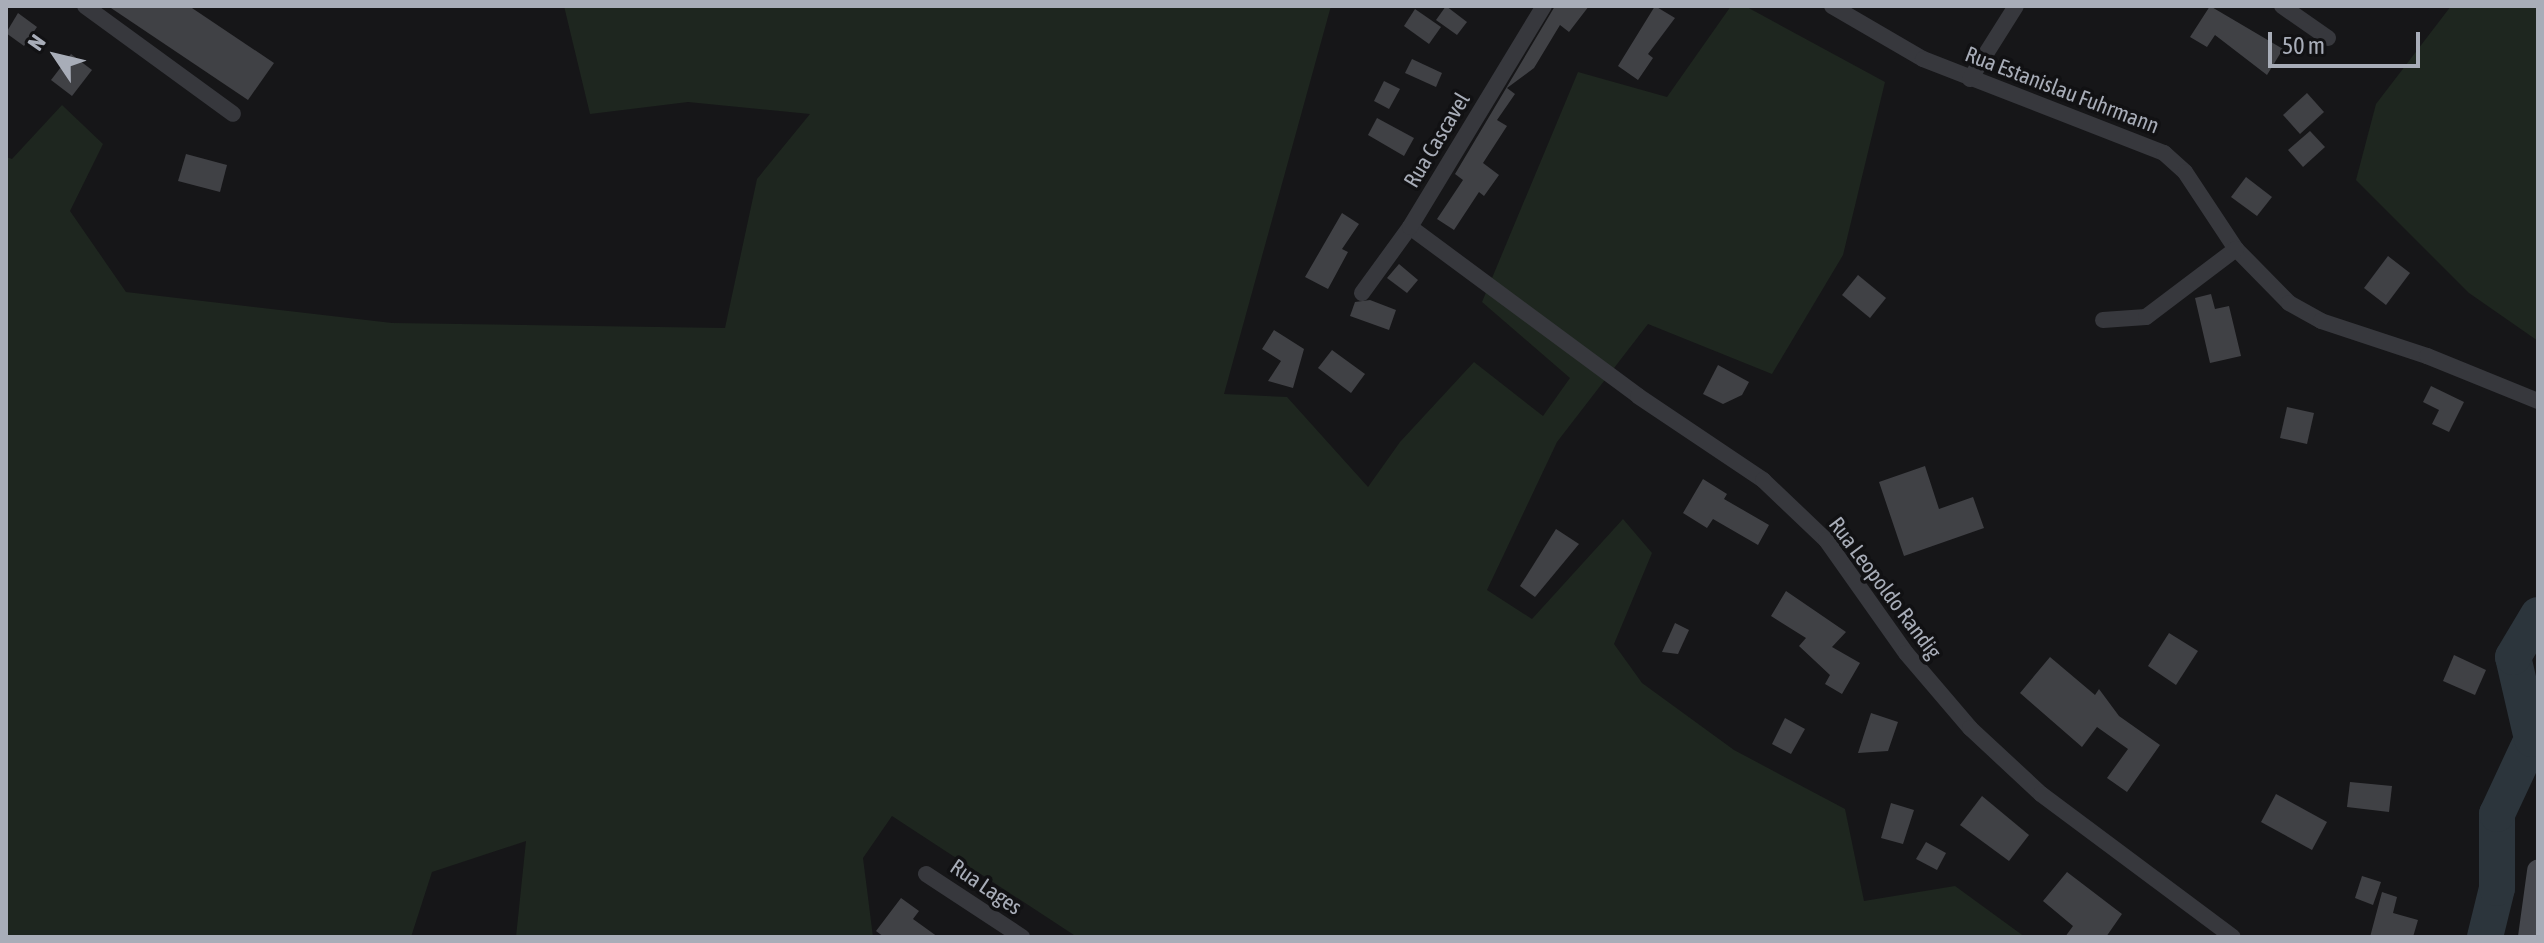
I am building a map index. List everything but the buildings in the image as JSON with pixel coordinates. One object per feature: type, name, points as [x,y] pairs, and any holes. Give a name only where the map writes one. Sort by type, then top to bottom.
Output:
[{"type":"main road","points":[[2529,937],[2538,871]]},
{"type":"street","points":[[85,6],[233,114]]},
{"type":"street","name":"Rua Cascavel","points":[[1362,293],[1410,227],[1544,6]]},
{"type":"street","name":"Rua Estanislau Fuhrmann","points":[[1832,6],[1885,39],[1970,79],[2091,121],[2164,153],[2185,172],[2236,249],[2289,303],[2321,321],[2427,356],[2538,401]]},
{"type":"street","points":[[1970,79],[2016,6]]},
{"type":"street","points":[[2282,6],[2328,38]]},
{"type":"street","name":"Rua Leopoldo Randig","points":[[1410,227],[1784,499],[1826,540],[1906,653],[1970,728],[2041,794],[2233,937]]},
{"type":"street","points":[[2103,320],[2146,317],[2236,249]]},
{"type":"street","name":"Rua Lages","points":[[926,874],[1022,937]]},
{"type":"shaded area","points":[[564,6],[1331,6],[1224,394],[1287,397],[1368,487],[1400,442],[1474,362],[1543,416],[1570,378],[1482,302],[1578,72],[1667,97],[1731,6],[1745,6],[1885,82],[1843,255],[1772,374],[1648,324],[1557,442],[1487,590],[1532,619],[1623,519],[1652,553],[1614,644],[1642,683],[1734,750],[1845,809],[1864,901],[1955,886],[2025,937],[1077,937],[892,816],[863,858],[873,937],[516,937],[526,841],[432,872],[411,937],[6,937],[6,157],[12,159],[62,105],[103,144],[70,211],[126,292],[392,323],[725,328],[757,179],[810,114],[688,102],[590,114]]},
{"type":"shaded area","points":[[2451,6],[2538,6],[2538,341],[2469,293],[2356,180],[2376,104]]},
{"type":"waterway","points":[[2485,937],[2497,888],[2497,814],[2532,739],[2513,657],[2538,615]]}]
